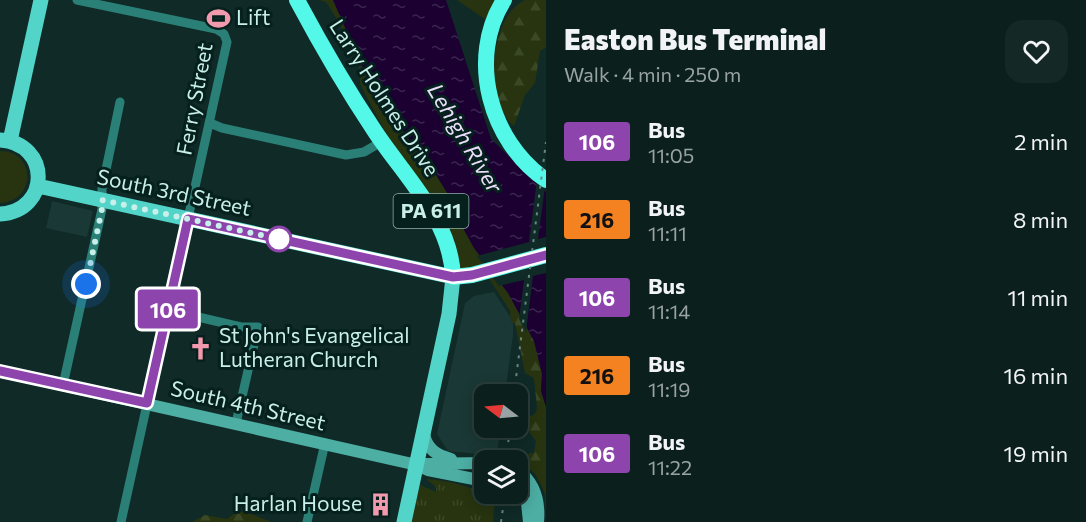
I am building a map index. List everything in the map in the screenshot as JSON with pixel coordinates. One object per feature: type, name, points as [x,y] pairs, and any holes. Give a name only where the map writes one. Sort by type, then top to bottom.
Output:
[{"type":"highway","name":"Larry Holmes Drive","points":[[297,0],[339,76],[381,142],[433,214],[449,254],[453,277]]},
{"type":"highway","points":[[504,0],[490,30],[487,46],[485,69],[488,90],[495,112],[510,141],[524,160],[546,180]]},
{"type":"highway","name":"South 3rd Street","points":[[453,277],[468,276],[546,255]]},
{"type":"main road","points":[[0,213],[22,208],[38,186],[39,176],[32,156],[24,148],[5,141],[41,0]]},
{"type":"main road","name":"South 3rd Street","points":[[38,186],[453,277]]},
{"type":"main road","name":"Larry Holmes Drive","points":[[404,522],[449,314],[453,277]]},
{"type":"street","name":"Ferry Street","points":[[77,0],[216,29],[225,36],[227,42],[121,522]]},
{"type":"street","points":[[63,385],[102,209],[102,189],[120,102]]},
{"type":"street","points":[[210,123],[222,128],[346,155],[364,152],[381,142]]},
{"type":"street","points":[[168,310],[241,327],[258,327],[236,423]]},
{"type":"street","name":"South 4th Street","points":[[0,371],[417,465]]},
{"type":"street","points":[[424,434],[427,446],[431,450],[448,459],[464,462]]},
{"type":"street","points":[[307,522],[325,443]]},
{"type":"street","points":[[417,465],[474,462]]},
{"type":"street","points":[[417,465],[428,470],[474,479]]},
{"type":"street","points":[[528,480],[535,491],[538,522]]},
{"type":"street","points":[[527,504],[529,522]]},
{"type":"shaded area","points":[[52,201],[93,211],[87,237],[46,228]]},
{"type":"shaded area","points":[[494,292],[513,321],[513,335],[506,384],[474,384],[474,438],[499,438],[498,450],[474,450],[474,454],[448,451],[437,434],[465,303],[474,296]]},
{"type":"green space","points":[[319,0],[333,0],[362,66],[413,146],[430,165],[457,209],[463,228],[484,272],[461,277],[381,142],[387,135],[360,83],[359,67],[338,21],[326,2]]},
{"type":"green space","points":[[457,0],[499,0],[489,22]]},
{"type":"green space","points":[[526,0],[546,0],[546,47],[540,51],[535,83],[525,95],[514,126],[504,115],[498,99],[494,60],[504,22],[513,8]]},
{"type":"green space","points":[[0,151],[12,153],[21,159],[26,167],[27,177],[26,186],[20,194],[12,200],[0,203]]},
{"type":"green space","points":[[474,248],[508,293],[534,341],[542,374],[541,391],[546,407],[546,522],[545,494],[536,475],[528,468],[528,454],[534,453],[536,441],[530,433],[528,417],[535,414],[537,408],[534,378],[525,373],[515,323],[511,323],[510,311],[474,255]]},
{"type":"green space","points":[[426,479],[474,489],[474,504],[495,504],[493,522],[411,522],[420,485],[436,492],[436,487]]},
{"type":"green space","points":[[244,511],[271,522],[192,522],[205,515],[227,519],[235,513]]},
{"type":"water","name":"Lehigh River","points":[[333,0],[446,0],[491,139],[546,192],[546,407],[541,391],[542,374],[534,341],[508,293],[474,248],[463,228],[457,209],[430,165],[413,146],[362,66]]},
{"type":"pier","points":[[537,179],[545,187],[538,239],[546,237],[546,273],[533,276],[526,332],[519,319],[524,280],[499,286],[477,256],[529,242]]},
{"type":"railway","points":[[515,384],[546,142]]},
{"type":"railway","points":[[507,450],[509,438]]},
{"type":"railway","points":[[501,522],[504,504]]},
{"type":"bus line","name":"106","points":[[0,371],[147,403],[188,219],[453,277],[472,275],[546,255]]},
{"type":"place","name":"Lift","points":[[218,18]]},
{"type":"place","name":"St John's Evangelical Lutheran Church","points":[[201,348]]},
{"type":"place","name":"Harlan House","points":[[380,504]]},
{"type":"route","points":[[86,284],[102,200],[288,241],[279,239]]}]
